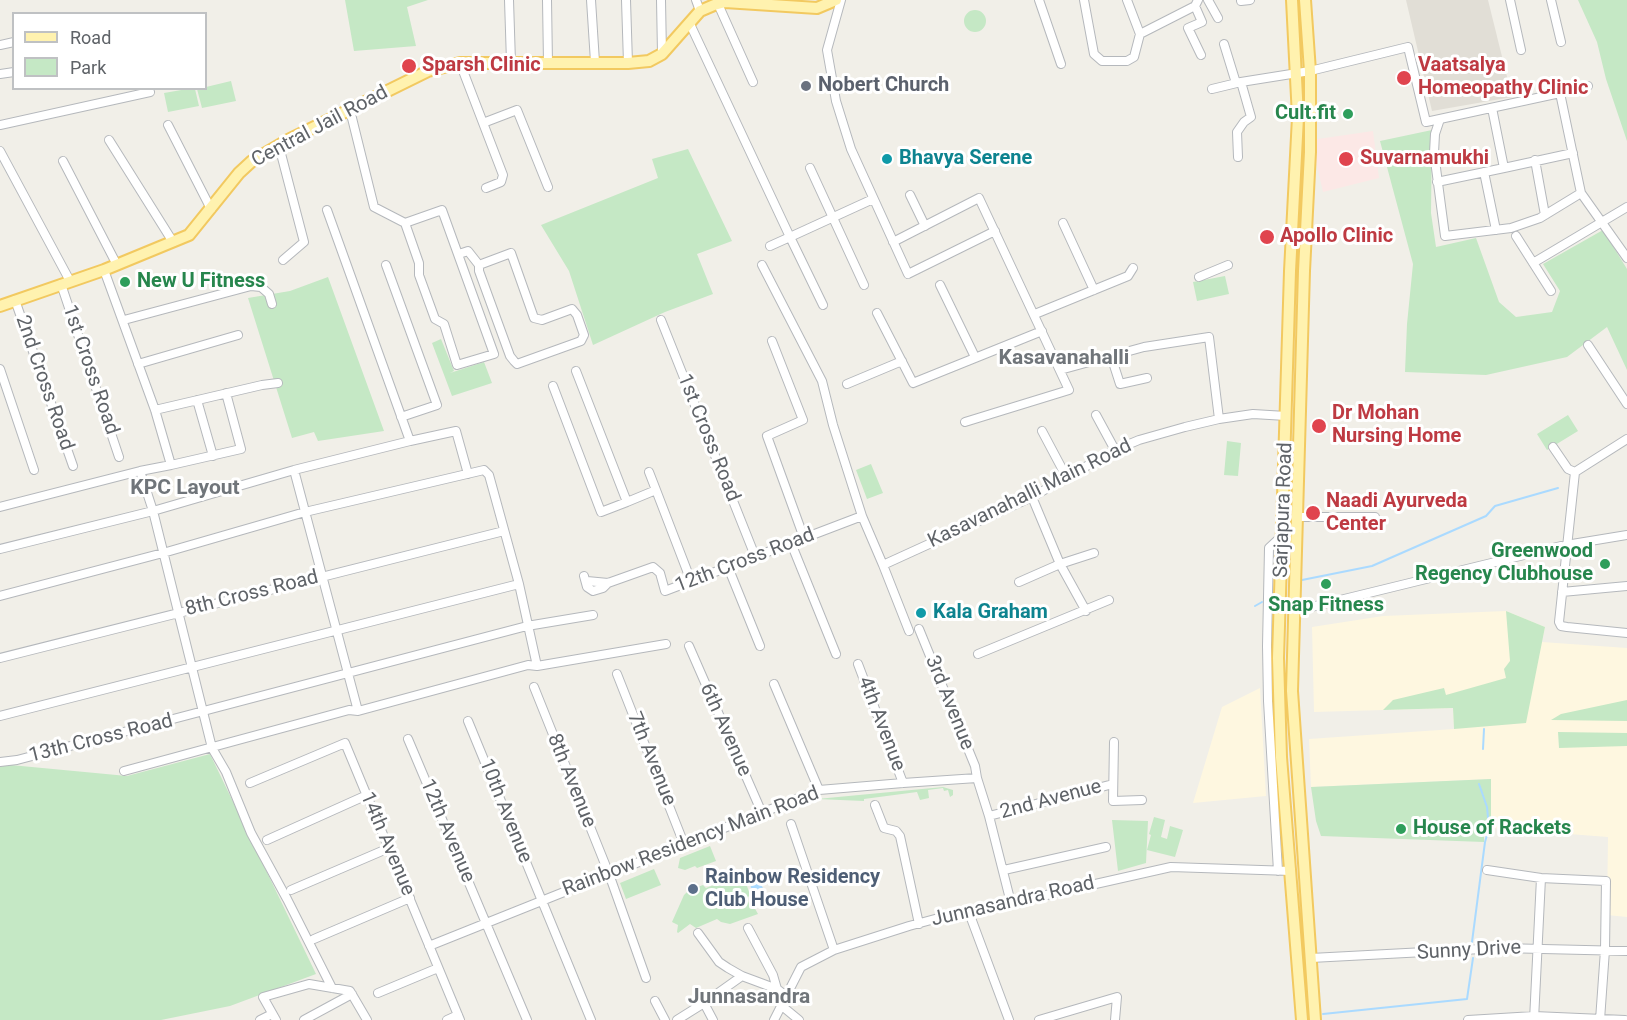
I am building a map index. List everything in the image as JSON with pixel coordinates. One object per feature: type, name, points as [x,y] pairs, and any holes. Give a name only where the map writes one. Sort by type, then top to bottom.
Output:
[{"type":"main road","points":[[662,54],[700,11],[718,4],[725,2],[817,8],[838,0]]},
{"type":"main road","name":"Sarjapura Road","points":[[1292,0],[1297,73],[1298,144],[1290,272],[1282,535],[1272,657],[1302,1020]]},
{"type":"main road","name":"Sarjapura Road","points":[[1305,0],[1310,70],[1311,152],[1304,271],[1292,692],[1315,1020]]},
{"type":"main road","name":"Central Jail Road","points":[[0,306],[104,270],[189,235],[252,160],[428,71],[460,63],[628,63],[649,61],[662,54]]},
{"type":"main road","points":[[1290,272],[1304,271]]},
{"type":"main road","points":[[1282,763],[1296,763]]},
{"type":"street","points":[[509,0],[511,62]]},
{"type":"street","points":[[547,0],[548,63]]},
{"type":"street","points":[[591,0],[595,62]]},
{"type":"street","points":[[626,0],[628,63]]},
{"type":"street","points":[[661,0],[662,54]]},
{"type":"street","points":[[696,0],[700,11]]},
{"type":"street","points":[[838,0],[827,50],[836,101],[851,149],[909,274],[995,231]]},
{"type":"street","points":[[1039,0],[1060,64]]},
{"type":"street","points":[[1084,0],[1094,54],[1102,61],[1126,61],[1134,57],[1140,34],[1127,0]]},
{"type":"street","points":[[1208,0],[1218,18]]},
{"type":"street","points":[[1510,0],[1521,50]]},
{"type":"street","points":[[1551,0],[1561,42]]},
{"type":"street","points":[[1140,34],[1196,3],[1202,22],[1188,28],[1201,55]]},
{"type":"street","points":[[718,4],[753,82]]},
{"type":"street","points":[[690,24],[824,305]]},
{"type":"street","points":[[1224,44],[1251,117],[1237,132],[1238,157]]},
{"type":"street","points":[[1212,89],[1238,82],[1297,73],[1408,47],[1426,122],[1588,86]]},
{"type":"street","points":[[460,63],[503,175],[501,182],[486,188]]},
{"type":"street","points":[[0,125],[150,92]]},
{"type":"street","points":[[1560,93],[1581,192],[1627,258]]},
{"type":"street","points":[[1492,108],[1504,168]]},
{"type":"street","points":[[350,110],[374,207],[405,224],[419,263],[419,275],[435,319],[444,324],[457,365],[494,354],[442,210],[405,224]]},
{"type":"street","points":[[483,123],[517,110],[548,187]]},
{"type":"street","points":[[1440,119],[1435,134],[1434,153],[1445,236],[1511,228],[1545,215],[1581,192]]},
{"type":"street","points":[[168,125],[211,209]]},
{"type":"street","points":[[109,140],[173,242]]},
{"type":"street","points":[[279,146],[304,242],[284,260]]},
{"type":"street","name":"1st Cross Road","points":[[0,151],[65,282],[119,457]]},
{"type":"street","points":[[1437,182],[1573,153]]},
{"type":"street","points":[[1535,160],[1545,215]]},
{"type":"street","points":[[63,161],[117,264]]},
{"type":"street","points":[[810,168],[864,285]]},
{"type":"street","points":[[1484,172],[1496,230]]},
{"type":"street","points":[[910,195],[926,226]]},
{"type":"street","points":[[893,242],[980,198],[1069,390],[964,422]]},
{"type":"street","points":[[770,246],[873,199]]},
{"type":"street","points":[[1533,263],[1627,207]]},
{"type":"street","points":[[327,210],[410,441]]},
{"type":"street","points":[[1063,223],[1094,290]]},
{"type":"street","points":[[1516,236],[1551,291]]},
{"type":"street","points":[[459,254],[468,251],[479,265],[479,271],[510,356],[517,364],[581,341],[584,335],[577,315],[572,309],[542,320],[537,321],[534,318],[511,253],[479,265]]},
{"type":"street","points":[[1199,277],[1228,264]]},
{"type":"street","points":[[386,265],[437,405],[401,417]]},
{"type":"street","points":[[762,265],[822,381],[833,425],[862,516],[909,631]]},
{"type":"street","points":[[1035,314],[1128,276],[1133,268]]},
{"type":"street","points":[[104,270],[155,410],[171,465]]},
{"type":"street","points":[[940,285],[975,357]]},
{"type":"street","points":[[124,320],[251,286],[261,287],[269,294],[272,304]]},
{"type":"street","name":"2nd Cross Road","points":[[15,300],[73,466]]},
{"type":"street","points":[[877,314],[913,383],[1042,331]]},
{"type":"street","name":"1st Cross Road","points":[[661,320],[755,556]]},
{"type":"street","points":[[138,364],[238,335]]},
{"type":"street","points":[[1060,370],[1144,347],[1209,337],[1219,419]]},
{"type":"street","points":[[772,341],[803,420],[767,436],[804,538]]},
{"type":"street","points":[[1588,345],[1627,404]]},
{"type":"street","points":[[1111,356],[1120,384],[1148,378]]},
{"type":"street","points":[[847,384],[902,361]]},
{"type":"street","points":[[0,369],[34,470]]},
{"type":"street","points":[[576,371],[627,502]]},
{"type":"street","points":[[155,410],[278,383]]},
{"type":"street","points":[[553,386],[602,512],[656,490]]},
{"type":"street","points":[[0,507],[140,471],[241,449],[226,393]]},
{"type":"street","points":[[197,400],[213,456]]},
{"type":"street","name":"Kasavanahalli Main Road","points":[[883,565],[1032,497],[1115,450],[1139,440],[1219,419],[1253,414],[1286,416]]},
{"type":"street","points":[[1096,415],[1115,450]]},
{"type":"street","points":[[1042,430],[1067,478]]},
{"type":"street","points":[[0,549],[153,511],[294,470],[456,431],[468,474]]},
{"type":"street","points":[[1627,439],[1575,472],[1564,545],[1559,622],[1561,626],[1627,633]]},
{"type":"street","points":[[1553,447],[1568,469],[1575,472]]},
{"type":"street","points":[[294,470],[358,711]]},
{"type":"street","points":[[0,596],[164,554],[305,512],[484,470],[489,475],[519,584],[537,666]]},
{"type":"street","points":[[140,471],[153,511],[212,748],[226,772],[251,833],[332,988]]},
{"type":"street","points":[[649,472],[691,581]]},
{"type":"street","points":[[1032,497],[1060,564],[1086,611]]},
{"type":"street","name":"12th Cross Road","points":[[585,579],[608,583],[653,567],[660,573],[665,591],[862,516]]},
{"type":"street","points":[[1297,517],[1375,517]]},
{"type":"street","name":"8th Cross Road","points":[[0,658],[504,531]]},
{"type":"street","points":[[1294,611],[1564,545],[1627,535]]},
{"type":"street","points":[[791,543],[836,654]]},
{"type":"street","points":[[1019,582],[1060,564],[1094,553]]},
{"type":"street","points":[[728,567],[760,646]]},
{"type":"street","points":[[0,716],[519,584]]},
{"type":"street","points":[[1562,592],[1627,586]]},
{"type":"street","points":[[978,654],[1109,600]]},
{"type":"street","name":"13th Cross Road","points":[[0,762],[17,760],[202,713],[527,626],[593,615]]},
{"type":"street","name":"3rd Avenue","points":[[919,629],[975,766],[977,778]]},
{"type":"street","points":[[124,771],[349,710],[358,711],[528,665],[537,666],[666,644]]},
{"type":"street","name":"6th Avenue","points":[[689,646],[762,813]]},
{"type":"street","points":[[1272,657],[1278,871]]},
{"type":"street","name":"4th Avenue","points":[[858,664],[903,783]]},
{"type":"street","name":"7th Avenue","points":[[617,674],[684,844]]},
{"type":"street","points":[[774,684],[819,790]]},
{"type":"street","name":"8th Avenue","points":[[534,687],[609,874],[646,978]]},
{"type":"street","name":"10th Avenue","points":[[468,721],[591,1020]]},
{"type":"street","name":"12th Avenue","points":[[408,739],[526,1020]]},
{"type":"street","name":"14th Avenue","points":[[250,783],[345,742],[459,1018]]},
{"type":"street","name":"2nd Avenue","points":[[1114,742],[1113,801],[1142,800]]},
{"type":"street","points":[[977,778],[1004,870],[1011,903]]},
{"type":"street","name":"Rainbow Residency Main Road","points":[[429,946],[819,790],[977,778]]},
{"type":"street","name":"2nd Avenue","points":[[989,816],[1113,784]]},
{"type":"street","points":[[267,840],[367,795]]},
{"type":"street","points":[[875,805],[884,828],[896,831],[900,836],[919,924]]},
{"type":"street","points":[[791,825],[834,950]]},
{"type":"street","points":[[1004,870],[1106,847]]},
{"type":"street","points":[[291,890],[389,848]]},
{"type":"street","name":"Junnasandra Road","points":[[774,1020],[801,967],[834,950],[919,924],[968,910],[1011,903],[1171,867],[1291,871]]},
{"type":"street","points":[[1487,870],[1541,878],[1606,881],[1605,951],[1600,1019]]},
{"type":"street","points":[[1534,1018],[1541,878]]},
{"type":"street","points":[[314,939],[410,898]]},
{"type":"street","points":[[968,910],[1009,1020]]},
{"type":"street","points":[[748,928],[766,960],[777,989]]},
{"type":"street","points":[[698,933],[719,962],[742,976],[777,989],[786,996]]},
{"type":"street","name":"Sunny Drive","points":[[1311,958],[1501,948],[1627,951]]},
{"type":"street","points":[[378,993],[438,968]]},
{"type":"street","points":[[677,1020],[742,976]]},
{"type":"street","points":[[260,1020],[274,1017],[263,997],[309,984],[351,991],[367,1020]]},
{"type":"street","points":[[304,1020],[352,994]]},
{"type":"street","points":[[1040,1020],[1118,998],[1115,1020]]},
{"type":"street","points":[[655,1001],[664,1020]]},
{"type":"street","points":[[704,1003],[713,1020]]},
{"type":"street","points":[[782,1006],[799,1020]]},
{"type":"street","points":[[447,1020],[459,1018]]},
{"type":"street","points":[[1468,1020],[1534,1018],[1625,1020]]},
{"type":"shaded area","points":[[1406,0],[1488,0],[1512,97],[1432,111]]},
{"type":"shaded area","name":"Suvarnamukhi","points":[[1373,131],[1379,178],[1323,192],[1311,140]]},
{"type":"shaded area","points":[[1506,611],[1545,627],[1542,642],[1627,648],[1627,917],[1607,915],[1608,837],[1491,828],[1491,779],[1311,787],[1309,739],[1454,729],[1453,708],[1314,712],[1312,627],[1383,616]]},
{"type":"shaded area","points":[[1260,688],[1266,796],[1193,803],[1222,707]]},
{"type":"green space","points":[[345,0],[428,0],[407,7],[416,46],[354,51]]},
{"type":"green space","points":[[1578,0],[1627,0],[1627,141],[1606,79],[1597,42]]},
{"type":"green space","points":[[975,10],[983,13],[986,21],[983,29],[975,32],[967,29],[964,21],[967,13]]},
{"type":"green space","points":[[231,81],[236,101],[202,108],[197,90],[207,90],[207,87]]},
{"type":"green space","points":[[195,90],[199,106],[168,112],[164,93]]},
{"type":"green space","points":[[1432,130],[1431,213],[1436,247],[1476,238],[1499,302],[1516,317],[1552,312],[1560,291],[1543,264],[1603,230],[1627,269],[1627,370],[1607,327],[1567,357],[1486,375],[1405,372],[1413,264],[1380,141]]},
{"type":"green space","points":[[688,149],[732,241],[697,254],[713,294],[665,312],[593,345],[569,271],[541,225],[658,178],[652,159]]},
{"type":"green space","points":[[1225,276],[1229,294],[1197,301],[1193,282]]},
{"type":"green space","points":[[328,277],[384,431],[318,441],[314,432],[292,438],[248,298],[290,291]]},
{"type":"green space","points":[[441,339],[454,371],[450,373],[484,362],[492,383],[452,396],[432,343]]},
{"type":"green space","points":[[1568,415],[1578,431],[1547,450],[1537,434]]},
{"type":"green space","points":[[1227,441],[1241,443],[1238,476],[1224,475]]},
{"type":"green space","points":[[871,464],[883,493],[867,499],[856,470]]},
{"type":"green space","points":[[1506,611],[1545,627],[1526,723],[1454,729],[1453,708],[1383,710],[1393,700],[1444,688],[1446,695],[1506,678],[1504,669],[1510,661]]},
{"type":"green space","points":[[1627,700],[1627,721],[1551,720],[1561,714]]},
{"type":"green space","points":[[1558,732],[1627,733],[1627,746],[1559,748]]},
{"type":"green space","points":[[210,754],[316,974],[230,1006],[161,1020],[0,1020],[0,764],[127,776]]},
{"type":"green space","points":[[1491,779],[1491,828],[1484,824],[1484,842],[1321,836],[1316,821],[1311,787]]},
{"type":"green space","points":[[943,787],[953,790],[953,795],[950,797],[948,790],[944,791],[943,788],[928,790],[929,798],[920,800],[917,792],[864,799],[864,801],[817,799]]},
{"type":"green space","points":[[1154,817],[1165,820],[1161,837],[1167,839],[1170,826],[1183,830],[1175,857],[1147,850]]},
{"type":"green space","points":[[1112,820],[1148,821],[1146,863],[1118,871]]},
{"type":"green space","points":[[710,846],[716,861],[697,868],[695,866],[685,870],[678,868],[680,858]]},
{"type":"green space","points":[[654,869],[661,885],[626,899],[620,883]]},
{"type":"green space","points":[[734,880],[747,886],[750,895],[747,898],[749,904],[753,905],[758,914],[730,924],[717,919],[696,928],[690,924],[677,932],[678,925],[672,922],[684,895],[689,890],[703,885],[706,888],[716,884],[724,885]]},
{"type":"water","points":[[753,874],[768,899],[767,904],[762,907],[755,906],[750,891],[751,887],[747,877]]},
{"type":"waterway","points":[[1302,580],[1372,566],[1486,516],[1495,506],[1558,488]]},
{"type":"waterway","points":[[1255,606],[1262,602]]},
{"type":"waterway","points":[[1483,749],[1484,729]]},
{"type":"waterway","points":[[1472,942],[1485,842],[1489,828],[1487,807],[1479,784]]},
{"type":"waterway","points":[[1323,1014],[1467,999],[1473,958]]},
{"type":"place","name":"Sparsh Clinic","points":[[409,66]]},
{"type":"place","name":"Vaatsalya Homeopathy Clinic","points":[[1404,78]]},
{"type":"place","name":"Nobert Church","points":[[806,86]]},
{"type":"place","name":"Cult.fit","points":[[1348,114]]},
{"type":"place","name":"Bhavya Serene","points":[[887,159]]},
{"type":"place","name":"Suvarnamukhi","points":[[1346,159]]},
{"type":"place","name":"Apollo Clinic","points":[[1267,237]]},
{"type":"place","name":"New U Fitness","points":[[125,282]]},
{"type":"place","name":"Dr Mohan Nursing Home","points":[[1319,426]]},
{"type":"place","name":"Naadi Ayurveda Center","points":[[1313,513]]},
{"type":"place","name":"Greenwood Regency Clubhouse","points":[[1605,564]]},
{"type":"place","name":"Snap Fitness","points":[[1326,584]]},
{"type":"place","name":"Kala Graham","points":[[921,613]]},
{"type":"place","name":"House of Rackets","points":[[1401,829]]},
{"type":"place","name":"Rainbow Residency Club House","points":[[693,889]]},
{"type":"district","name":"Kasavanahalli","points":[[1064,359]]},
{"type":"district","name":"KPC Layout","points":[[185,489]]},
{"type":"district","name":"Junnasandra","points":[[749,998]]}]
